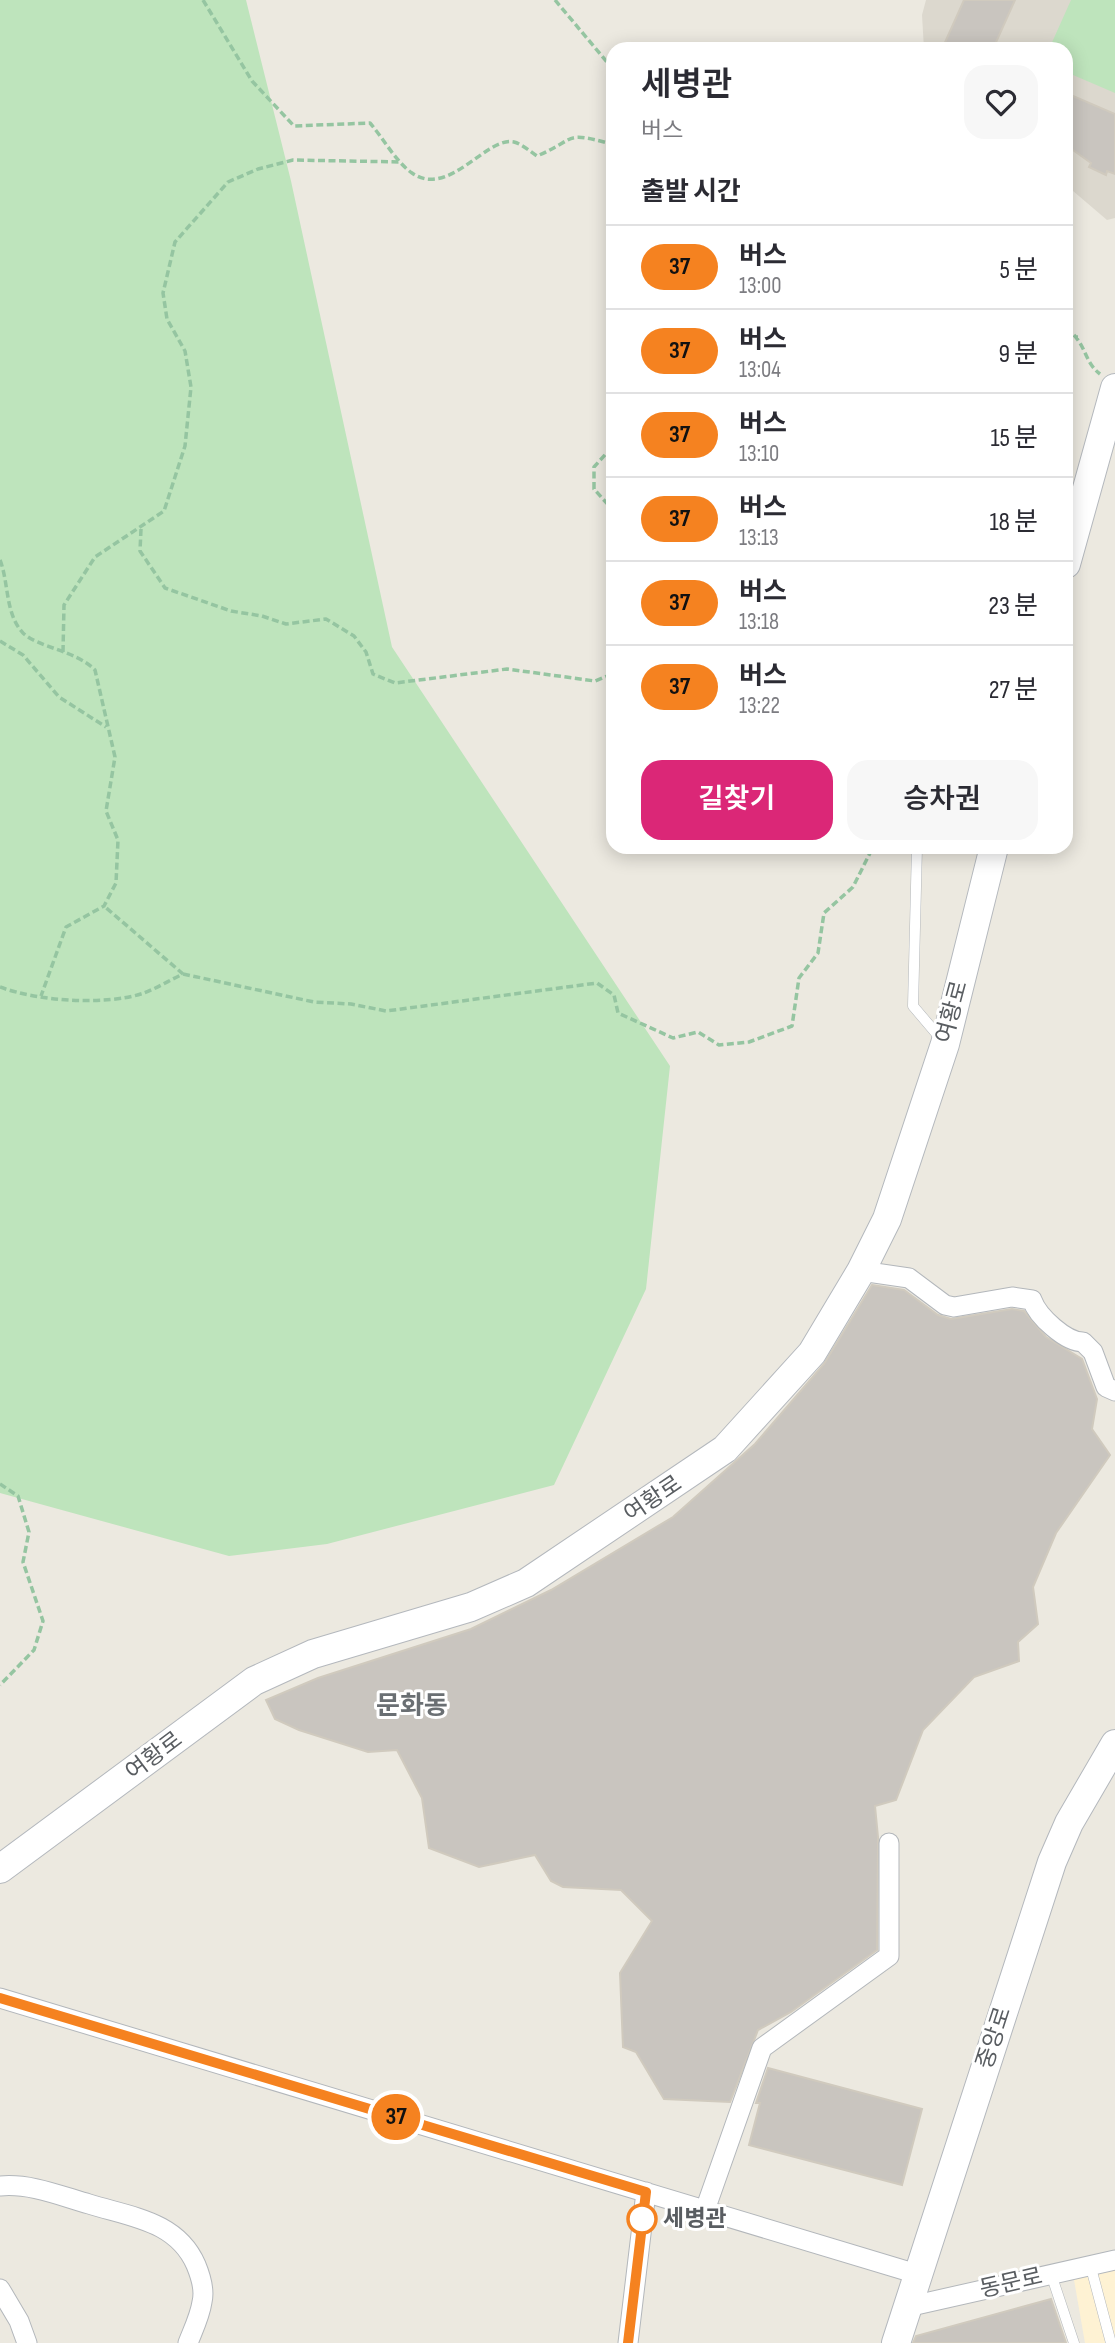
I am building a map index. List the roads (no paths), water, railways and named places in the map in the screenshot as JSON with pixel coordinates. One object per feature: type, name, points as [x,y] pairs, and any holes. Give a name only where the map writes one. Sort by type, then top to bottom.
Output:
[{"type":"street","points":[[1073,535],[1110,383]]},
{"type":"street","name":"여황로","points":[[0,1869],[254,1681],[313,1654],[471,1607],[526,1583],[657,1497],[725,1448],[812,1353],[861,1271],[887,1219],[944,1044],[992,854]]},
{"type":"street","points":[[861,1271],[909,1278],[945,1305],[954,1307],[1012,1297],[1032,1300],[1035,1308],[1063,1335],[1074,1342],[1083,1342],[1093,1352],[1106,1387],[1115,1391]]},
{"type":"street","name":"중앙로","points":[[897,2343],[917,2274],[1052,1862],[1069,1823],[1115,1744]]},
{"type":"street","points":[[705,2210],[762,2048],[889,1956],[889,1843]]},
{"type":"street","points":[[0,1998],[917,2274]]},
{"type":"street","points":[[0,2186],[16,2184],[56,2194],[160,2225],[180,2238],[194,2260],[203,2284],[203,2302],[188,2343]]},
{"type":"street","points":[[628,2343],[646,2192]]},
{"type":"street","name":"동문로","points":[[907,2307],[1115,2260]]},
{"type":"street","points":[[0,2290],[19,2321],[27,2343]]},
{"type":"lane","points":[[917,854],[913,1006],[944,1044]]},
{"type":"lane","points":[[1090,2264],[1111,2343]]},
{"type":"lane","points":[[1051,2273],[1074,2343]]},
{"type":"place","name":"세병관","points":[[642,2219]]},
{"type":"district","name":"문화동","points":[[412,1706]]}]
